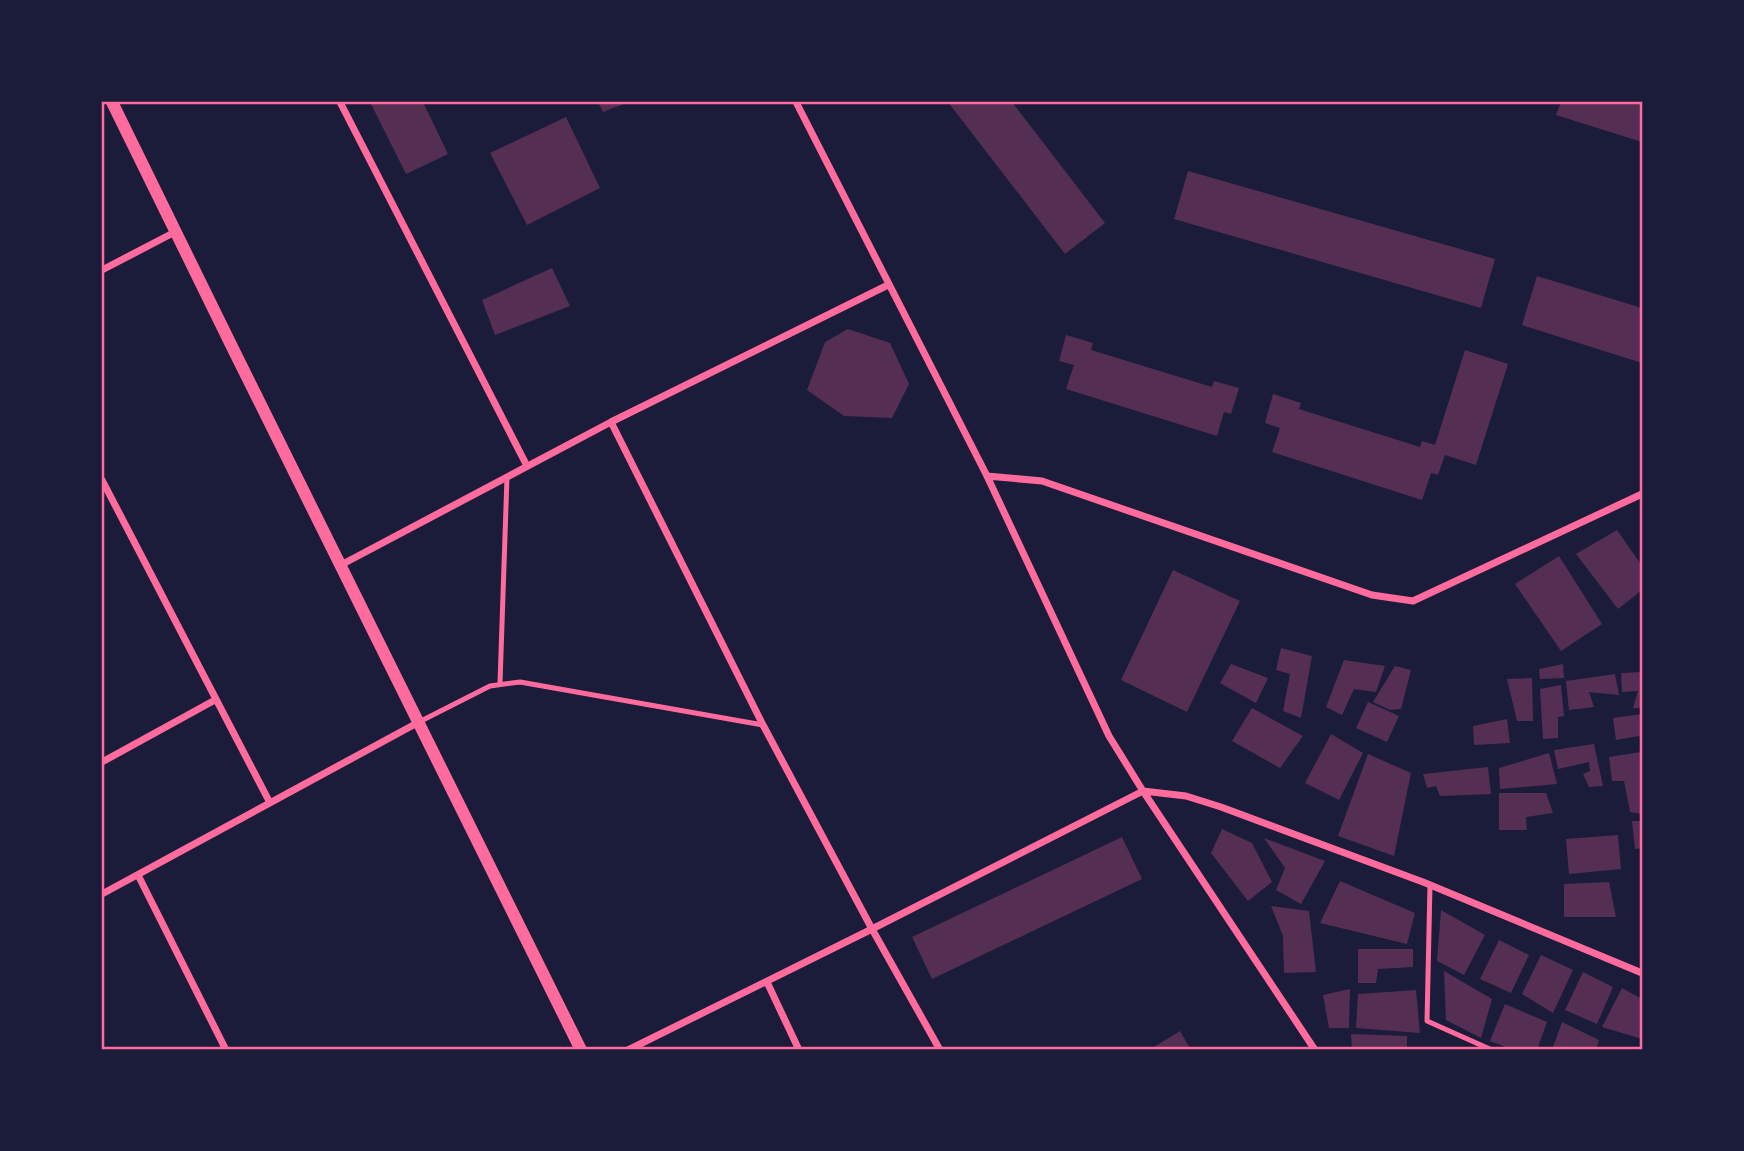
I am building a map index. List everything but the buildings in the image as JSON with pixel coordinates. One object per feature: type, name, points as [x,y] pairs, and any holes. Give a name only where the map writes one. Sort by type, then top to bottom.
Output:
[{"type":"street","points":[[112,102],[339,566],[581,1049]]},
{"type":"street","points":[[340,102],[527,466]]},
{"type":"street","points":[[796,102],[987,476],[1109,736],[1315,1049]]},
{"type":"street","points":[[102,270],[176,232]]},
{"type":"street","points":[[339,566],[611,422],[888,285]]},
{"type":"street","points":[[611,422],[762,725],[940,1049]]},
{"type":"street","points":[[987,476],[1042,481],[1372,595],[1413,601],[1643,494]]},
{"type":"street","points":[[102,480],[269,801]]},
{"type":"street","points":[[102,762],[215,699]]},
{"type":"street","points":[[102,894],[419,722]]},
{"type":"street","points":[[628,1049],[767,982],[1143,791],[1186,796],[1430,885],[1643,973]]},
{"type":"street","points":[[138,875],[226,1049]]},
{"type":"street","points":[[767,982],[799,1049]]},
{"type":"lane","points":[[500,683],[507,477]]},
{"type":"lane","points":[[419,722],[500,683],[520,682],[762,725]]},
{"type":"lane","points":[[1430,885],[1427,1021],[1492,1049]]}]
